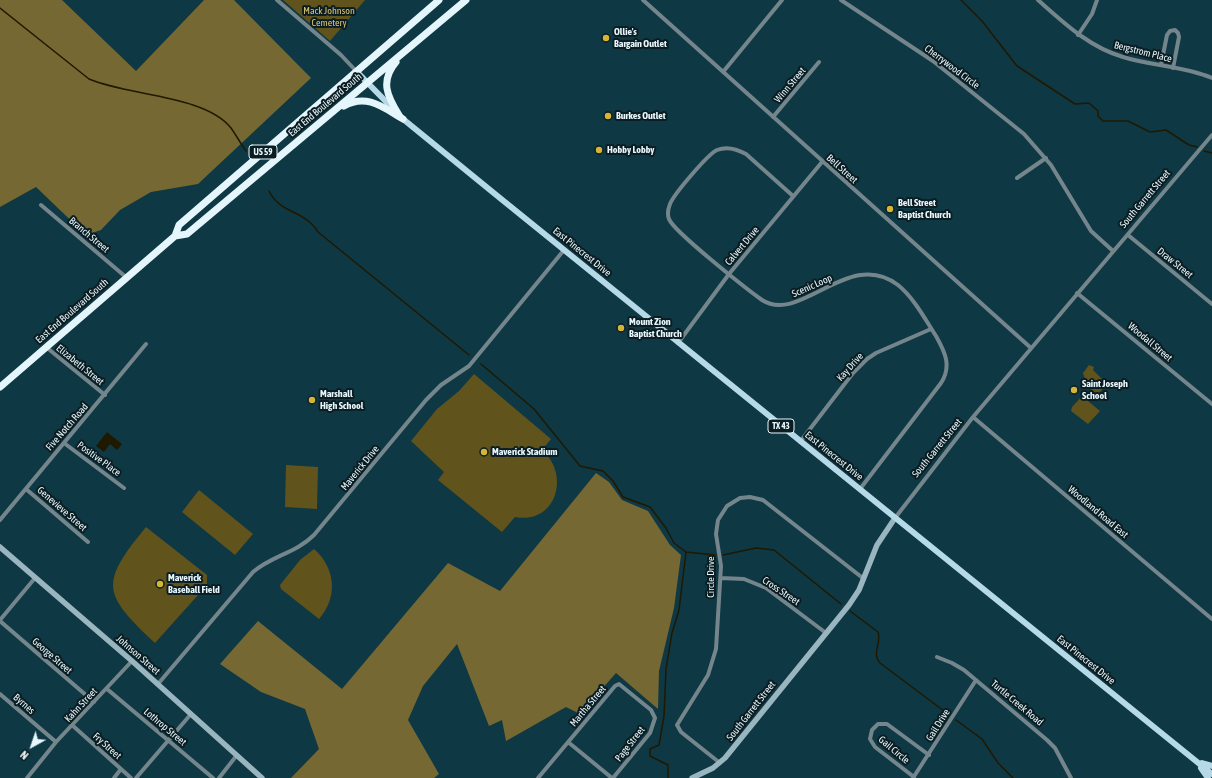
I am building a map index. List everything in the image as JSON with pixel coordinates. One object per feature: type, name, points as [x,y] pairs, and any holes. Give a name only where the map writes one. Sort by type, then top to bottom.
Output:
[{"type":"highway","name":"East End Boulevard South","points":[[0,387],[175,236],[179,225],[439,0]]},
{"type":"highway","name":"East End Boulevard South","points":[[175,236],[187,234],[466,0]]},
{"type":"highway","points":[[401,117],[388,95],[386,82],[390,70],[404,52]]},
{"type":"highway","points":[[330,114],[350,102],[364,100],[376,103],[401,117]]},
{"type":"main road","name":"East Pinecrest Drive","points":[[357,72],[366,83],[401,117],[800,442],[1212,774]]},
{"type":"main road","points":[[1197,761],[1212,766]]},
{"type":"main road","points":[[1197,761],[1208,778]]},
{"type":"street","points":[[277,0],[340,55],[357,72]]},
{"type":"street","name":"Bell Street","points":[[642,0],[1031,348]]},
{"type":"street","points":[[723,72],[782,0]]},
{"type":"street","name":"Cherrywood Circle","points":[[840,0],[938,65],[1024,134],[1046,158],[1086,226],[1113,252]]},
{"type":"street","name":"Bergstrom Place","points":[[1038,0],[1078,35],[1112,54],[1212,78]]},
{"type":"street","points":[[1078,35],[1092,14],[1098,0]]},
{"type":"street","points":[[1161,66],[1168,34],[1170,31],[1175,30],[1179,37],[1173,68]]},
{"type":"street","name":"Winn Street","points":[[773,117],[819,62]]},
{"type":"street","name":"South Garrett Street","points":[[692,778],[705,775],[720,763],[826,633],[856,595],[877,545],[895,518],[973,417],[1212,135]]},
{"type":"street","name":"Scenic Loop","points":[[793,196],[750,157],[737,150],[721,149],[714,152],[706,159],[671,202],[668,208],[668,217],[676,229],[729,274],[763,300],[773,305],[783,305],[852,277],[865,274],[880,276],[894,282],[902,289],[931,329],[945,352],[947,367],[946,374],[860,490]]},
{"type":"street","points":[[1017,178],[1046,158]]},
{"type":"street","name":"Calvert Drive","points":[[678,343],[729,274],[822,162]]},
{"type":"street","name":"Branch Street","points":[[41,205],[127,278]]},
{"type":"street","name":"Draw Street","points":[[1128,235],[1212,304]]},
{"type":"street","name":"Maverick Drive","points":[[158,684],[253,572],[266,562],[298,549],[314,536],[426,400],[442,385],[469,366],[564,250]]},
{"type":"street","name":"Woodall Street","points":[[1077,293],[1212,404]]},
{"type":"street","name":"Kay Drive","points":[[800,442],[853,374],[867,359],[876,353],[931,329]]},
{"type":"street","name":"Five Notch Road","points":[[0,520],[146,344]]},
{"type":"street","name":"Elizabeth Street","points":[[46,347],[105,395]]},
{"type":"street","name":"Woodland Road East","points":[[973,417],[1212,619]]},
{"type":"street","name":"Positive Place","points":[[64,444],[124,488]]},
{"type":"street","name":"Genevieve Street","points":[[26,489],[88,542]]},
{"type":"street","name":"Circle Drive","points":[[720,763],[681,732],[677,726],[706,678],[714,659],[718,636],[721,578],[721,561],[716,534],[718,520],[730,504],[740,498],[750,497],[763,500],[773,506],[864,579]]},
{"type":"street","name":"Johnson Street","points":[[0,547],[132,661],[262,778]]},
{"type":"street","points":[[0,621],[35,578]]},
{"type":"street","name":"Cross Street","points":[[721,578],[744,579],[761,585],[826,633]]},
{"type":"street","name":"George Street","points":[[0,621],[94,702]]},
{"type":"street","name":"Turtle Creek Road","points":[[937,657],[957,666],[976,680],[1052,744],[1071,778]]},
{"type":"street","name":"Kahn Street","points":[[27,778],[56,742],[132,661]]},
{"type":"street","name":"Gail Drive","points":[[914,777],[976,680]]},
{"type":"street","name":"Martha Street","points":[[538,778],[617,685],[621,685],[651,710],[654,718]]},
{"type":"street","name":"Lothrop Street","points":[[107,688],[212,778]]},
{"type":"street","name":"Byrnes","points":[[0,694],[56,742]]},
{"type":"street","points":[[136,778],[191,714]]},
{"type":"street","name":"Page Street","points":[[613,778],[650,733],[654,718]]},
{"type":"street","name":"Gail Circle","points":[[914,777],[875,747],[870,739],[872,730],[878,724],[887,724],[929,755]]},
{"type":"street","name":"Fry Street","points":[[72,725],[132,778]]},
{"type":"street","points":[[568,742],[613,778]]},
{"type":"street","points":[[219,778],[237,755]]},
{"type":"street","points":[[114,778],[121,769]]},
{"type":"green space","name":"Mack Johnson Cemetery","points":[[283,0],[365,0],[330,41]]},
{"type":"green space","points":[[1089,365],[1094,367],[1093,370],[1107,384],[1099,393],[1095,393],[1087,385],[1083,373]]},
{"type":"green space","name":"Maverick Stadium","points":[[474,374],[551,439],[542,450],[551,460],[556,472],[557,484],[555,496],[549,506],[541,513],[529,517],[515,517],[502,532],[438,480],[444,472],[411,441],[437,409],[459,391]]},
{"type":"green space","points":[[1082,396],[1100,411],[1088,424],[1071,411],[1072,407]]},
{"type":"green space","points":[[286,465],[318,467],[317,509],[285,507]]},
{"type":"green space","points":[[199,490],[253,534],[235,555],[182,512]]},
{"type":"green space","name":"Maverick Baseball Field","points":[[146,527],[207,575],[207,585],[155,643],[125,612],[117,600],[113,588],[114,576],[120,562]]},
{"type":"green space","points":[[314,549],[327,565],[332,583],[332,593],[329,602],[319,619],[281,589],[280,585],[300,560]]},
{"type":"shaded area","points":[[0,0],[62,0],[136,71],[204,0],[234,0],[311,78],[198,184],[151,192],[120,210],[101,230],[86,235],[36,187],[0,207]]},
{"type":"shaded area","points":[[107,432],[122,444],[117,450],[110,444],[104,452],[96,446]]},
{"type":"shaded area","points":[[596,473],[609,482],[622,500],[648,511],[670,545],[681,555],[674,608],[659,671],[658,709],[616,673],[580,714],[566,707],[506,741],[502,720],[489,726],[457,644],[423,686],[408,720],[439,774],[434,778],[291,778],[319,749],[305,709],[261,692],[220,664],[258,621],[342,689],[448,563],[500,591]]},
{"type":"waterway","points":[[961,0],[982,21],[1017,66],[1075,104],[1089,103],[1098,111],[1098,116],[1103,121],[1128,121],[1150,132],[1166,130],[1189,145],[1197,147]]},
{"type":"waterway","points":[[0,8],[89,79],[105,85],[185,102],[203,109],[219,117],[231,128],[246,151]]},
{"type":"waterway","points":[[1204,151],[1212,153]]},
{"type":"waterway","points":[[269,191],[279,204],[300,215],[313,225],[318,232],[469,355]]},
{"type":"waterway","points":[[481,364],[534,409],[580,466],[603,471],[613,481],[623,497],[650,507],[666,528],[674,543],[686,552],[679,610],[672,633],[666,669],[664,716],[659,745],[650,749],[650,756],[668,765],[668,778]]},
{"type":"waterway","points":[[723,555],[756,548],[774,550],[841,604]]},
{"type":"waterway","points":[[686,552],[715,555]]},
{"type":"waterway","points":[[850,611],[878,632],[879,640],[876,655],[880,663],[948,714]]},
{"type":"waterway","points":[[956,720],[982,739],[998,763],[1013,778]]},
{"type":"place","name":"Ollie's Bargain Outlet","points":[[606,38]]},
{"type":"place","name":"Burkes Outlet","points":[[608,116]]},
{"type":"place","name":"Hobby Lobby","points":[[599,150]]},
{"type":"place","name":"Bell Street Baptist Church","points":[[890,209]]},
{"type":"place","name":"Mount Zion Baptist Church","points":[[621,328]]},
{"type":"place","name":"Saint Joseph School","points":[[1074,390]]},
{"type":"place","name":"Marshall High School","points":[[312,400]]},
{"type":"place","name":"Maverick Stadium","points":[[484,452]]},
{"type":"place","name":"Maverick Baseball Field","points":[[160,584]]}]
